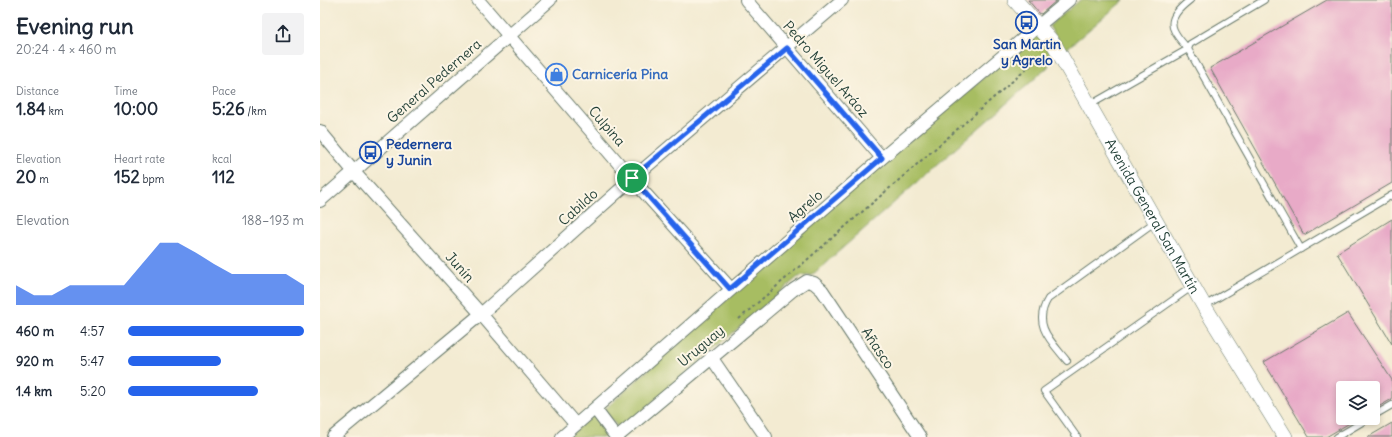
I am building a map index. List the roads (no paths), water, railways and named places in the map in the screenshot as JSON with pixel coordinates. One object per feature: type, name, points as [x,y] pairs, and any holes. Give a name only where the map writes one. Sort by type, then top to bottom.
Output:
[{"type":"street","name":"Culpina","points":[[478,0],[730,289]]},
{"type":"street","name":"General Pedernera","points":[[320,201],[550,0]]},
{"type":"street","name":"Pedro Miguel Aráoz","points":[[746,0],[882,158]]},
{"type":"street","name":"Cabildo","points":[[333,437],[481,314],[632,178],[842,0]]},
{"type":"street","name":"Avenida General San Martín","points":[[1015,0],[1038,28],[1054,44],[1204,306],[1285,437]]},
{"type":"street","name":"Agrelo","points":[[562,437],[730,289],[1069,0]]},
{"type":"street","name":"Junín","points":[[320,131],[354,172],[481,314],[576,425]]},
{"type":"street","name":"Uruguay","points":[[617,437],[711,357],[793,290],[807,281]]},
{"type":"street","name":"Añasco","points":[[807,281],[814,283],[822,290],[920,437]]},
{"type":"street","points":[[711,357],[766,437]]},
{"type":"street","points":[[595,409],[617,437]]},
{"type":"lane","points":[[1190,0],[1178,10],[1174,18],[1173,29],[1188,49],[1301,249]]},
{"type":"lane","points":[[1089,106],[1188,49],[1190,44],[1264,0]]},
{"type":"lane","points":[[1204,306],[1392,195]]},
{"type":"lane","points":[[1066,361],[1044,332],[1042,326],[1042,315],[1044,305],[1048,299],[1156,221]]},
{"type":"lane","points":[[1077,437],[1044,391],[1193,286]]},
{"type":"lane","points":[[1380,412],[1392,405]]},
{"type":"lane","points":[[1337,437],[1357,425]]},
{"type":"place","name":"San Martin y Agrelo","points":[[1027,22]]},
{"type":"place","name":"Carnicería Pina","points":[[557,74]]},
{"type":"place","name":"Pedernera y Junin","points":[[370,152]]}]
